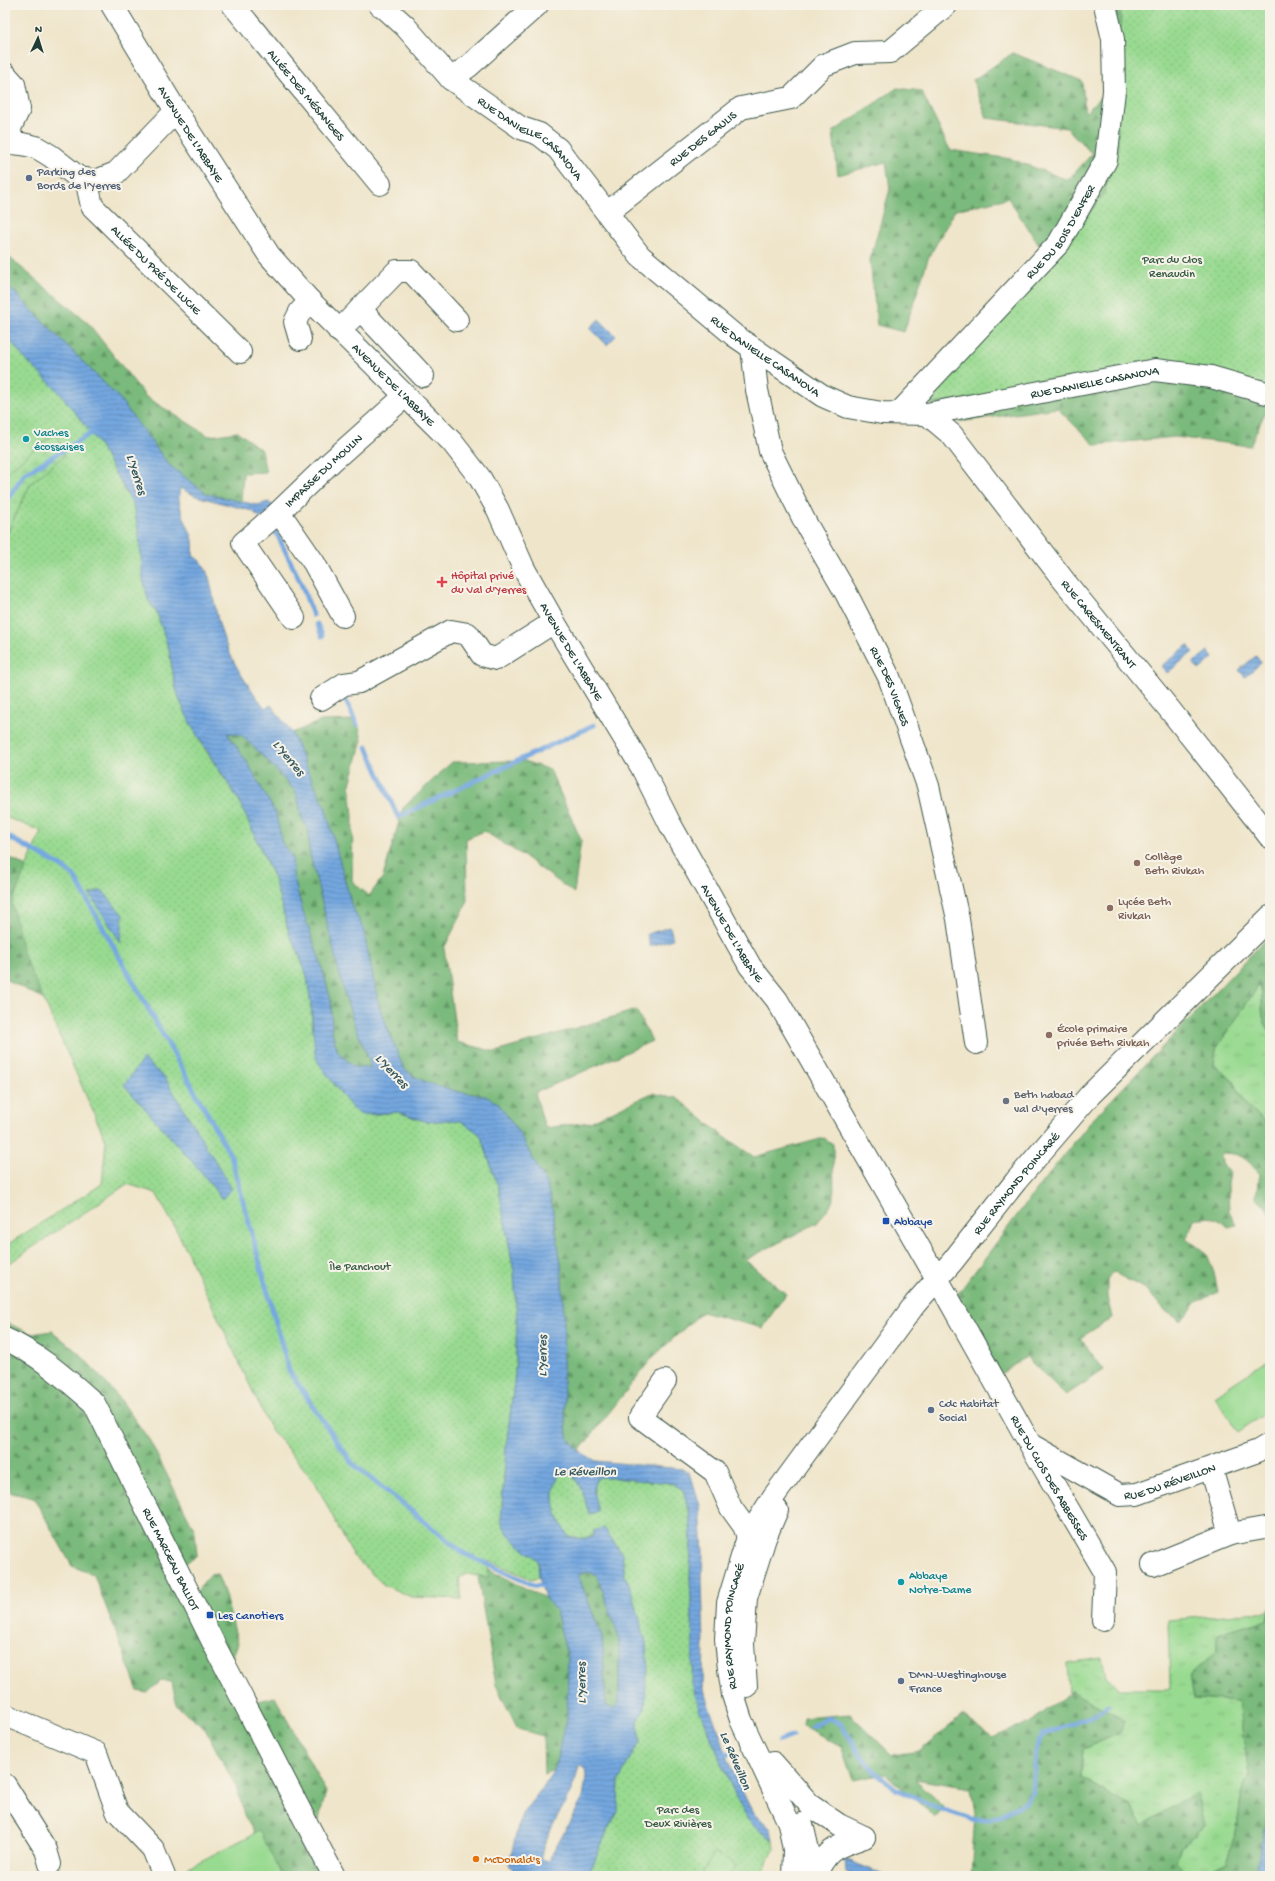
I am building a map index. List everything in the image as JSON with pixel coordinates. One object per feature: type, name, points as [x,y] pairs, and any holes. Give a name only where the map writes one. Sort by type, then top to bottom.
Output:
[{"type":"street","name":"AVENUE DE L'ABBAYE","points":[[112,5],[176,111],[269,255],[339,331],[452,442],[480,478],[498,510],[524,569],[551,618],[641,766],[670,824],[750,966],[777,1000],[936,1279]]},
{"type":"street","name":"ALLÉE DES MÉSANGES","points":[[233,5],[380,184]]},
{"type":"street","name":"RUE DANIELLE CASANOVA","points":[[380,5],[405,26],[451,79],[521,128],[539,134],[558,149],[608,212],[640,256],[735,336],[823,396],[848,407],[882,413],[900,412],[927,414],[1155,370],[1211,377],[1270,394]]},
{"type":"street","points":[[451,79],[469,66],[537,5]]},
{"type":"street","name":"RUE DES GAULIS","points":[[608,212],[741,108],[791,98],[824,64],[855,53],[890,52],[946,5]]},
{"type":"street","name":"RUE DU BOIS D'ENFER","points":[[900,412],[1059,243],[1106,160],[1114,91],[1113,39],[1105,5]]},
{"type":"street","points":[[5,74],[14,84],[18,109],[10,128],[8,144],[36,147],[51,156],[79,178],[86,180],[96,181],[116,173],[176,111]]},
{"type":"street","name":"ALLÉE DU PRÉ DE LUCIE","points":[[86,180],[92,206],[240,352]]},
{"type":"street","points":[[339,331],[397,271],[411,271],[457,320]]},
{"type":"street","points":[[300,339],[295,322],[300,312],[310,301]]},
{"type":"street","points":[[360,309],[423,376]]},
{"type":"street","name":"RUE DES VIGNES","points":[[752,348],[757,390],[770,451],[805,522],[846,593],[890,677],[928,786],[958,919],[976,1043]]},
{"type":"street","name":"IMPASSE DU MOULIN","points":[[343,616],[314,563],[279,512],[331,462],[404,396]]},
{"type":"street","name":"RUE CARESMENTRANT","points":[[927,414],[952,435],[1065,582],[1170,710],[1270,837]]},
{"type":"street","points":[[279,512],[243,543],[294,618]]},
{"type":"street","points":[[522,628],[551,618]]},
{"type":"street","points":[[321,699],[344,684],[359,682],[451,631],[468,634],[482,655],[496,659],[551,618]]},
{"type":"street","name":"RUE RAYMOND POINCARÉ","points":[[810,1857],[789,1823],[741,1720],[732,1689],[726,1639],[728,1603],[748,1537],[774,1496],[915,1304],[952,1262],[1016,1181],[1090,1095],[1270,917]]},
{"type":"street","name":"RUE DU CLOS DES ABBESSES","points":[[936,1279],[1105,1572],[1104,1620]]},
{"type":"street","name":"RUE MARCEAU BALLIOT","points":[[5,1338],[20,1346],[61,1374],[94,1403],[221,1657],[334,1876]]},
{"type":"street","name":"RUE MARCEAU BALLIOT","points":[[5,1350],[14,1354],[87,1410],[106,1445],[321,1876]]},
{"type":"street","points":[[665,1381],[640,1417],[715,1472],[731,1508],[744,1526],[748,1537]]},
{"type":"street","name":"RUE DU RÉVEILLON","points":[[1030,1444],[1120,1494],[1137,1494],[1258,1451],[1270,1444]]},
{"type":"street","name":"RUE RAYMOND POINCARÉ","points":[[804,1455],[765,1538],[746,1598],[743,1644],[744,1677],[751,1713],[773,1763],[792,1797],[801,1817],[810,1857]]},
{"type":"street","points":[[1211,1468],[1230,1534]]},
{"type":"street","points":[[1153,1565],[1230,1534],[1270,1527]]},
{"type":"street","points":[[5,1715],[96,1753],[117,1811],[153,1849],[164,1876]]},
{"type":"street","points":[[773,1763],[811,1806],[839,1825],[864,1837],[810,1857]]},
{"type":"street","points":[[5,1785],[46,1850],[50,1864]]},
{"type":"street","name":"RUE RAYMOND POINCARÉ","points":[[793,1876],[810,1857]]},
{"type":"green space","points":[[1119,5],[1270,5],[1270,395],[1267,408],[1250,446],[1175,437],[1095,445],[1057,408],[958,422],[931,404],[1050,262],[1008,198],[955,210],[928,259],[904,332],[877,325],[870,260],[890,189],[886,162],[838,175],[833,132],[897,88],[921,91],[950,150],[1011,159],[1068,180],[1092,154],[1067,128],[987,118],[973,80],[1013,53],[1082,81],[1085,113],[1103,95],[1104,44]]},
{"type":"green space","name":"Parc du Clos Renaudin","points":[[1121,5],[1270,5],[1270,389],[1184,365],[931,404],[923,392],[1069,243],[1104,193],[1118,150]]},
{"type":"green space","points":[[5,254],[88,323],[146,397],[209,436],[238,432],[261,450],[266,472],[243,473],[241,503],[206,494],[169,465],[119,398],[5,283]]},
{"type":"green space","name":"Île Panchout","points":[[5,329],[67,400],[100,446],[133,505],[138,527],[148,600],[157,613],[169,650],[175,685],[180,701],[202,745],[238,799],[274,879],[290,936],[298,951],[307,976],[318,1062],[348,1103],[369,1115],[398,1112],[427,1122],[448,1120],[461,1121],[481,1136],[499,1190],[514,1272],[517,1320],[515,1374],[506,1448],[501,1520],[512,1538],[538,1560],[539,1577],[531,1579],[489,1561],[488,1577],[466,1574],[459,1579],[462,1599],[411,1597],[384,1585],[353,1556],[315,1482],[270,1428],[180,1237],[156,1193],[127,1184],[5,1266],[5,1246],[102,1184],[106,1141],[23,953],[12,903],[41,831],[5,817],[5,538],[31,483],[64,456],[57,433],[38,446],[5,474]]},
{"type":"green space","points":[[57,433],[100,446],[31,483],[5,538],[5,474],[38,446]]},
{"type":"green space","points":[[357,720],[362,740],[350,784],[353,817],[352,881],[369,896],[383,877],[403,808],[452,762],[524,761],[550,770],[581,840],[574,893],[525,857],[484,831],[466,839],[467,903],[444,948],[457,1042],[496,1052],[636,1010],[652,1041],[535,1093],[545,1128],[590,1122],[652,1093],[677,1098],[722,1135],[754,1157],[824,1138],[833,1144],[834,1200],[817,1223],[745,1260],[786,1294],[762,1328],[702,1312],[652,1358],[579,1451],[567,1436],[563,1377],[564,1315],[561,1264],[552,1205],[546,1183],[512,1123],[484,1096],[438,1087],[413,1076],[403,1067],[379,1006],[363,928],[352,907],[325,806],[311,778],[292,733],[321,721]]},
{"type":"green space","points":[[227,733],[241,735],[264,757],[296,792],[303,820],[309,832],[309,850],[343,988],[355,1026],[369,1060],[370,1068],[356,1069],[338,1053],[332,1032],[331,1001],[321,964],[303,912],[293,875],[292,857],[282,843],[276,814],[247,762]]},
{"type":"green space","points":[[5,855],[36,872],[87,1040],[40,997],[5,979]]},
{"type":"green space","points":[[1270,935],[1270,1031],[1266,1025],[1262,1013],[1262,997],[1259,985],[1216,1049],[1214,1064],[1232,1080],[1247,1106],[1270,1126],[1270,1214],[1266,1207],[1256,1198],[1259,1173],[1243,1157],[1234,1154],[1221,1153],[1222,1164],[1230,1173],[1228,1184],[1229,1211],[1237,1225],[1228,1227],[1220,1220],[1212,1218],[1194,1219],[1191,1230],[1186,1238],[1207,1254],[1214,1273],[1218,1292],[1197,1302],[1181,1321],[1164,1310],[1147,1290],[1113,1272],[1107,1279],[1107,1296],[1112,1318],[1080,1338],[1104,1370],[1066,1395],[1026,1357],[999,1375],[957,1295],[1043,1181],[1093,1119]]},
{"type":"green space","points":[[1259,984],[1264,1019],[1270,1031],[1270,1126],[1247,1106],[1232,1080],[1214,1064],[1216,1049]]},
{"type":"green space","points":[[5,1322],[32,1334],[52,1331],[81,1355],[120,1399],[150,1441],[195,1531],[197,1555],[183,1565],[195,1594],[209,1575],[217,1574],[224,1592],[238,1643],[225,1676],[240,1705],[275,1697],[326,1792],[317,1827],[300,1844],[321,1876],[279,1876],[244,1815],[238,1790],[204,1727],[177,1706],[172,1682],[161,1681],[147,1693],[138,1691],[94,1575],[72,1566],[34,1498],[12,1493],[5,1488]]},
{"type":"green space","points":[[1270,1359],[1270,1410],[1238,1432],[1214,1396]]},
{"type":"green space","name":"Parc des Deux Rivières","points":[[564,1471],[571,1474],[583,1493],[594,1493],[594,1484],[599,1477],[663,1482],[674,1484],[683,1491],[689,1510],[691,1537],[690,1579],[693,1638],[693,1683],[699,1709],[739,1804],[748,1819],[760,1831],[773,1840],[774,1850],[760,1876],[588,1876],[617,1811],[619,1781],[633,1752],[640,1743],[638,1721],[645,1708],[646,1680],[648,1672],[646,1643],[633,1594],[625,1576],[622,1554],[604,1528],[596,1534],[588,1537],[574,1538],[569,1537],[560,1522],[554,1497],[557,1480],[561,1472]]},
{"type":"green space","points":[[483,1567],[545,1598],[556,1611],[568,1659],[568,1720],[554,1770],[544,1774],[543,1736],[518,1729],[496,1685],[478,1578]]},
{"type":"green space","points":[[588,1572],[597,1575],[619,1637],[619,1703],[613,1709],[606,1705],[602,1637],[578,1574]]},
{"type":"green space","points":[[1270,1607],[1270,1876],[1199,1876],[1226,1862],[1236,1833],[1243,1786],[1249,1775],[1238,1702],[1194,1699],[1190,1676],[1217,1651],[1217,1634],[1267,1620]]},
{"type":"green space","points":[[1269,1611],[1267,1620],[1217,1634],[1217,1651],[1190,1676],[1194,1699],[1238,1702],[1249,1775],[1243,1786],[1236,1833],[1226,1862],[1199,1876],[1190,1876],[1176,1862],[1181,1846],[1204,1827],[1142,1825],[1130,1806],[1081,1778],[1083,1749],[1120,1733],[1072,1691],[1069,1693],[1067,1663],[1102,1658],[1106,1676],[1120,1689],[1170,1689],[1168,1620]]},
{"type":"green space","points":[[1072,1691],[1125,1721],[1120,1733],[1083,1749],[1081,1778],[1130,1806],[1142,1825],[1197,1792],[1204,1827],[1181,1846],[1176,1862],[1190,1876],[971,1876],[975,1813],[971,1788],[915,1779],[943,1806],[936,1818],[886,1774],[853,1780],[841,1746],[803,1726],[804,1718],[850,1714],[892,1755],[920,1751],[963,1715],[992,1738],[1031,1722]]},
{"type":"green space","points":[[259,1831],[282,1876],[191,1876],[187,1868]]},
{"type":"green space","points":[[715,1852],[736,1866],[729,1876],[700,1876]]},
{"type":"water","points":[[5,283],[119,398],[169,465],[207,494],[257,505],[269,502],[275,508],[261,518],[252,511],[196,496],[180,488],[179,501],[193,540],[193,556],[203,564],[206,570],[212,589],[221,632],[226,645],[246,682],[265,708],[271,705],[292,733],[311,778],[325,806],[352,907],[363,928],[379,1006],[403,1067],[413,1076],[428,1083],[459,1092],[485,1096],[498,1103],[519,1133],[546,1183],[552,1205],[561,1264],[564,1315],[563,1377],[567,1436],[579,1451],[596,1461],[682,1469],[688,1472],[692,1479],[700,1506],[703,1552],[703,1685],[708,1705],[719,1731],[728,1761],[752,1811],[771,1829],[773,1840],[760,1831],[748,1819],[739,1804],[699,1709],[692,1683],[693,1638],[690,1579],[691,1537],[689,1510],[683,1491],[674,1484],[663,1482],[599,1477],[594,1484],[598,1512],[589,1514],[580,1487],[572,1475],[567,1472],[561,1472],[555,1488],[555,1506],[560,1522],[569,1537],[578,1539],[588,1538],[594,1535],[593,1531],[604,1528],[622,1554],[625,1576],[633,1594],[646,1643],[648,1672],[646,1680],[645,1708],[638,1721],[640,1743],[633,1752],[619,1781],[618,1811],[608,1829],[588,1876],[538,1876],[515,1871],[509,1864],[518,1826],[525,1810],[554,1770],[567,1720],[568,1659],[556,1611],[545,1598],[539,1577],[538,1560],[512,1538],[501,1520],[506,1448],[515,1374],[517,1320],[514,1272],[499,1190],[481,1136],[477,1132],[461,1121],[448,1120],[427,1122],[398,1112],[362,1115],[356,1112],[348,1103],[318,1062],[315,1054],[307,976],[298,951],[290,936],[274,879],[238,799],[192,727],[180,701],[175,685],[169,650],[157,613],[148,600],[143,579],[138,527],[133,505],[100,446],[84,424],[59,392],[24,358],[5,334]],"holes":[[[227,733],[241,735],[264,757],[296,792],[303,820],[309,832],[309,850],[343,988],[355,1026],[369,1059],[370,1068],[356,1068],[338,1052],[332,1032],[331,1001],[321,964],[303,912],[293,875],[292,857],[282,843],[276,814],[247,762]],[[588,1572],[597,1575],[619,1637],[619,1703],[613,1709],[606,1705],[602,1637],[578,1575]],[[579,1766],[585,1768],[586,1776],[583,1798],[549,1860],[540,1859],[548,1835],[576,1778]]]},
{"type":"water","points":[[599,319],[616,336],[607,345],[590,328]]},
{"type":"water","points":[[1188,645],[1193,652],[1167,673],[1161,666]]},
{"type":"water","points":[[1208,651],[1213,658],[1199,670],[1193,663]]},
{"type":"water","points":[[1256,656],[1261,663],[1245,677],[1239,670]]},
{"type":"water","points":[[102,890],[123,915],[121,943],[90,894]]},
{"type":"water","points":[[670,927],[673,939],[650,946],[647,934]]},
{"type":"water","points":[[143,1059],[165,1078],[232,1189],[222,1199],[202,1173],[124,1085]]},
{"type":"water","points":[[1270,1802],[1270,1866],[1264,1876],[1252,1876],[1259,1862]]},
{"type":"water","points":[[845,1859],[887,1876],[855,1876],[846,1872]]},
{"type":"waterway","points":[[5,503],[24,474],[96,430]]},
{"type":"waterway","points":[[274,528],[300,581],[313,615]]},
{"type":"waterway","points":[[317,624],[322,636]]},
{"type":"waterway","points":[[343,694],[357,725]]},
{"type":"waterway","points":[[367,747],[398,817],[594,725]]},
{"type":"waterway","points":[[5,835],[61,866],[74,876],[231,1156],[289,1371],[352,1463],[463,1553],[533,1585],[548,1586]]},
{"type":"waterway","points":[[812,1726],[828,1718],[840,1723],[860,1754],[875,1772],[896,1789],[935,1807],[971,1819],[989,1819],[1005,1814],[1022,1804],[1033,1792],[1038,1741],[1043,1734],[1093,1716],[1108,1706]]},
{"type":"waterway","points":[[779,1741],[792,1736]]},
{"type":"waterway","name":"Le Réveillon","points":[[722,1755],[731,1753]]},
{"type":"place","name":"Parking des Bords de l'Yerres","points":[[29,178]]},
{"type":"place","name":"Vaches écossaises","points":[[26,439]]},
{"type":"place","name":"Hôpital privé du Val d'Yerres","points":[[442,582]]},
{"type":"place","name":"Collège Beth Rivkah","points":[[1137,863]]},
{"type":"place","name":"Lycée Beth Rivkah","points":[[1110,908]]},
{"type":"place","name":"École primaire privée Beth Rivkah","points":[[1049,1035]]},
{"type":"place","name":"Beth habad val d'yerres","points":[[1006,1101]]},
{"type":"place","name":"Abbaye","points":[[886,1221]]},
{"type":"place","name":"Cdc Habitat Social","points":[[931,1410]]},
{"type":"place","name":"Abbaye Notre-Dame","points":[[901,1582]]},
{"type":"place","name":"Les Canotiers","points":[[210,1615]]},
{"type":"place","name":"DMN-Westinghouse France","points":[[901,1681]]},
{"type":"place","name":"McDonald's","points":[[476,1859]]},
{"type":"water label","name":"L'Yerres","points":[[138,474]]},
{"type":"water label","name":"L'Yerres","points":[[290,757]]},
{"type":"water label","name":"L'Yerres","points":[[393,1070]]},
{"type":"water label","name":"L'Yerres","points":[[541,1356]]},
{"type":"water label","name":"L'Yerres","points":[[580,1683]]}]
